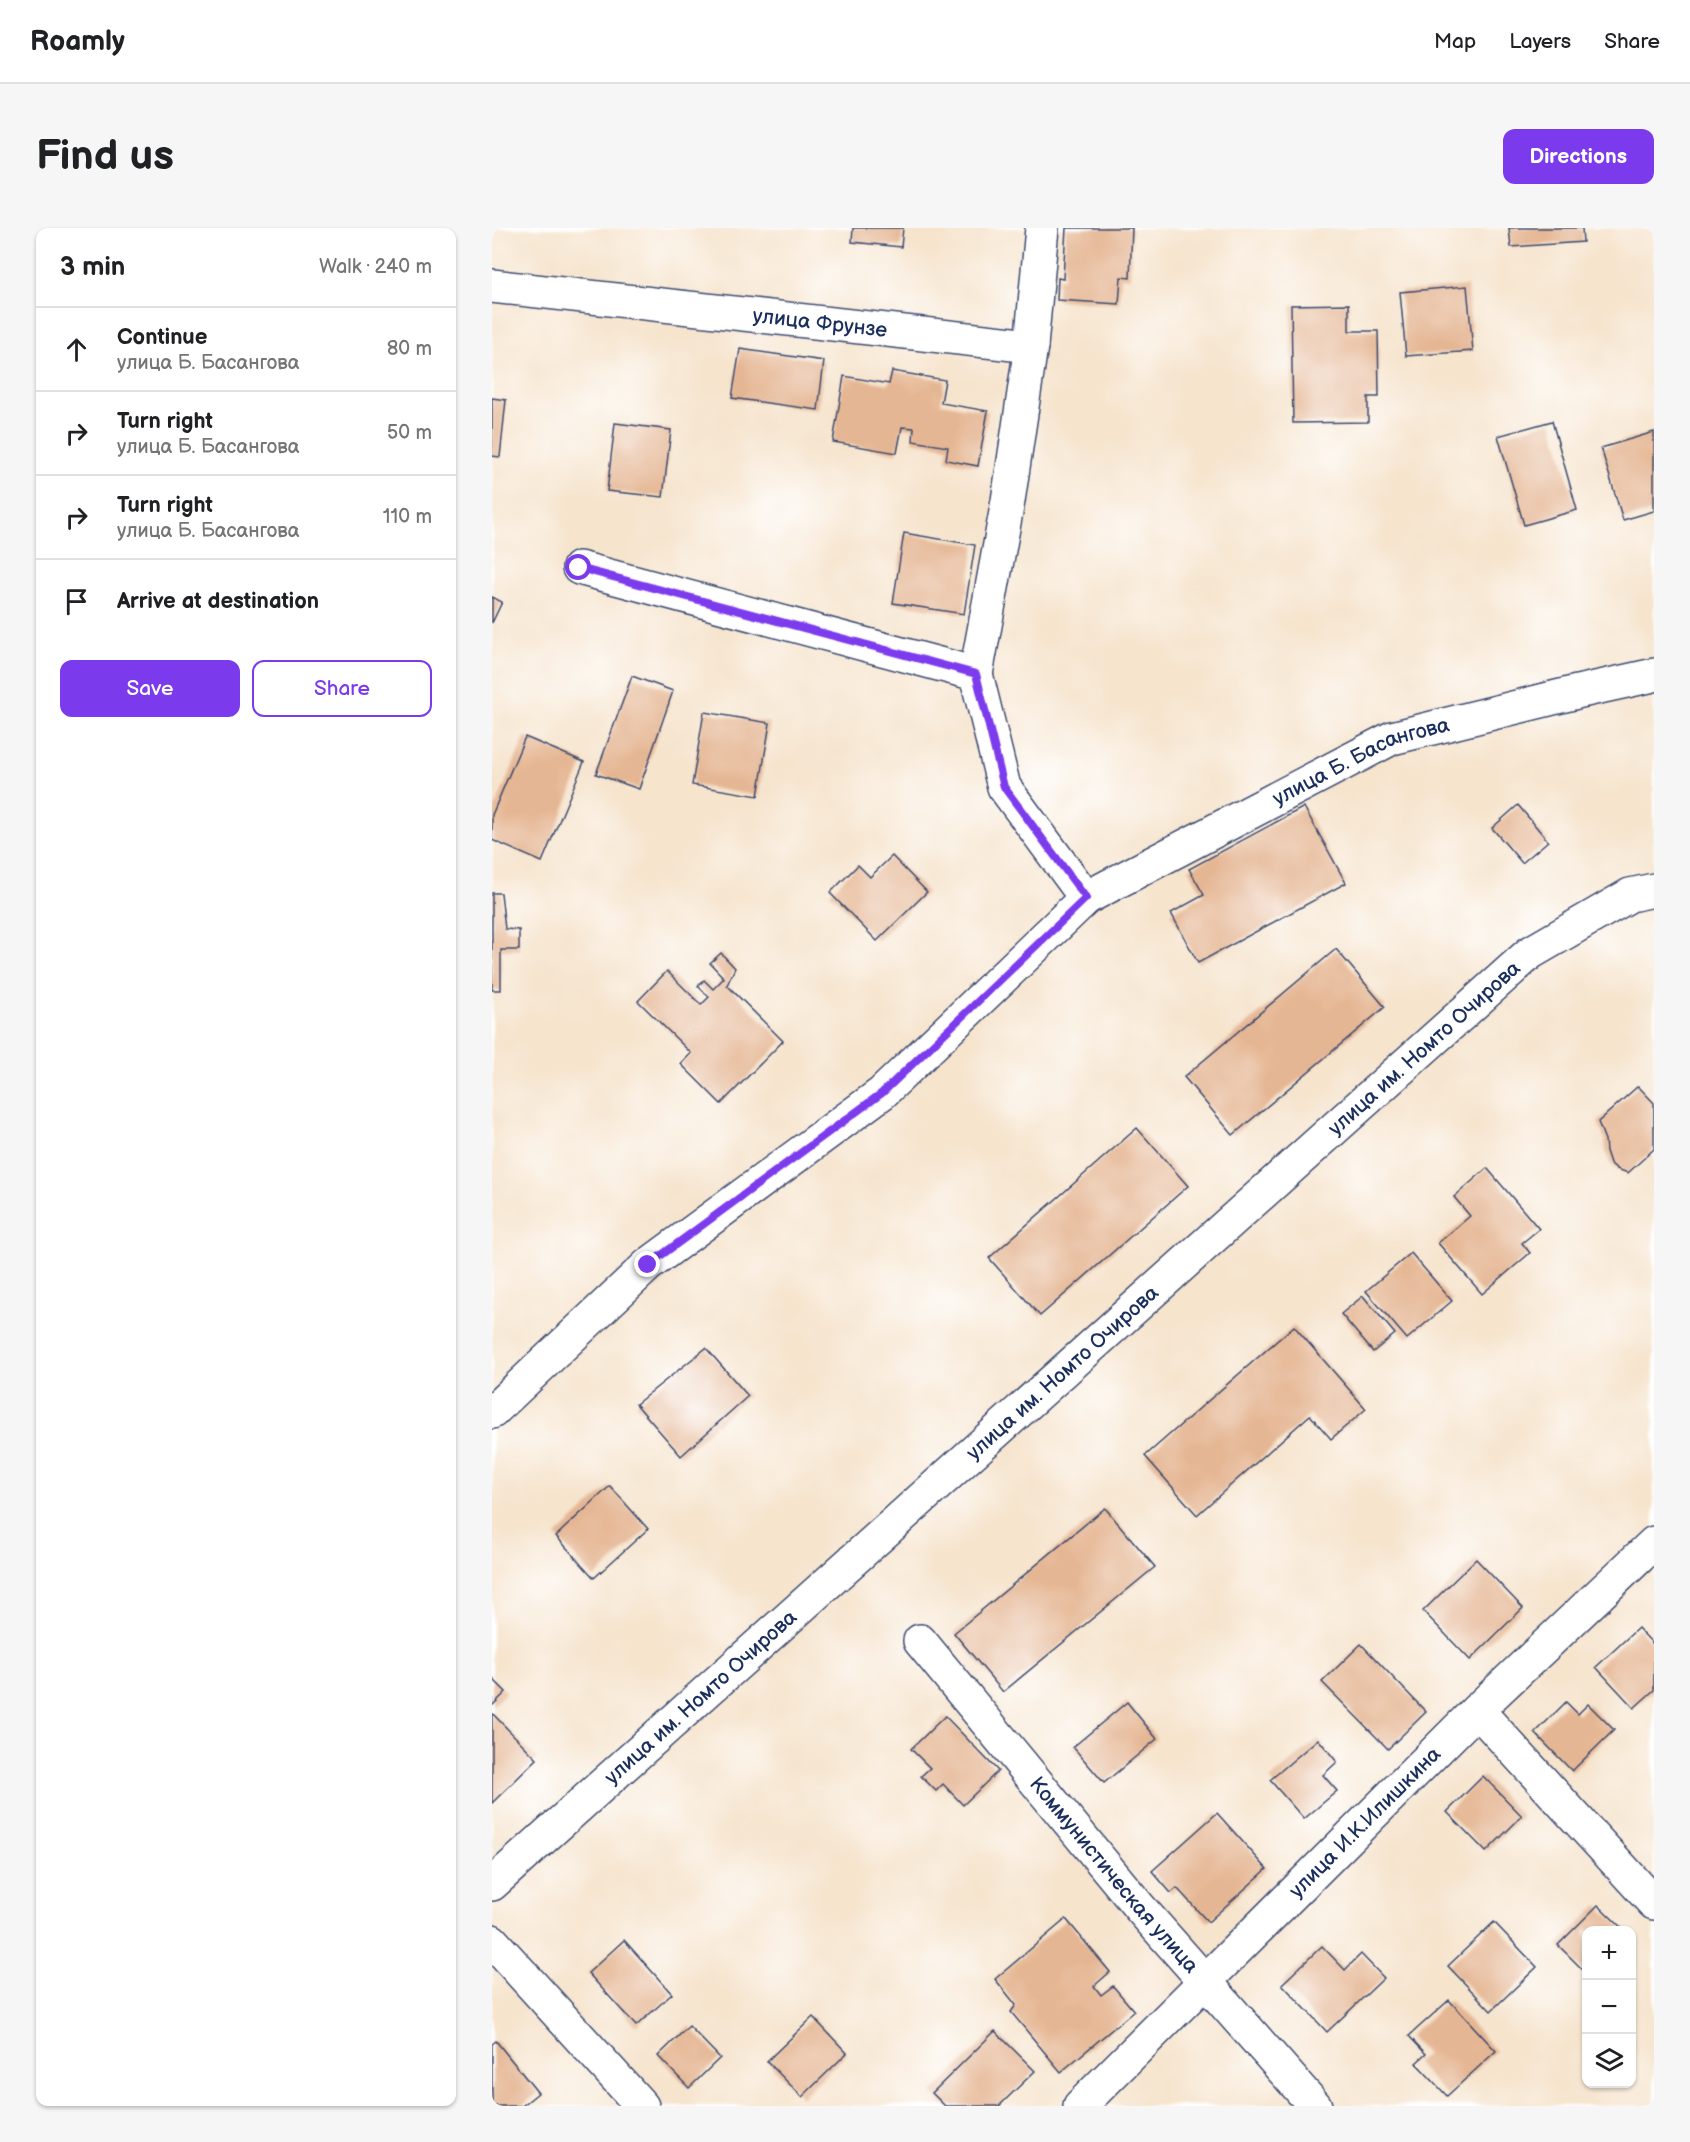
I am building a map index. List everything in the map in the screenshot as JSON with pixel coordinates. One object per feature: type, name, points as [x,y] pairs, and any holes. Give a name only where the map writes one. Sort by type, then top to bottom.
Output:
[{"type":"street","points":[[1042,228],[1031,346],[1008,501],[976,674],[1004,787],[1086,898]]},
{"type":"street","name":"улица Фрунзе","points":[[492,286],[1031,346]]},
{"type":"street","points":[[579,568],[976,674]]},
{"type":"street","name":"улица Б. Басангова","points":[[492,1412],[648,1265],[882,1093],[1086,898],[1392,738],[1654,675]]},
{"type":"street","name":"улица им. Номто Очирова","points":[[492,1884],[1530,953],[1630,895],[1654,890]]},
{"type":"street","name":"улица И.К.Илишкина","points":[[1080,2106],[1477,1710],[1654,1543]]},
{"type":"street","name":"Коммунистическая улица","points":[[920,1641],[1140,1908],[1315,2106]]},
{"type":"street","points":[[1477,1710],[1654,1903]]},
{"type":"street","points":[[492,1941],[642,2106]]},
{"type":"building","points":[[853,228],[903,228],[901,247],[852,242]]},
{"type":"building","points":[[1066,228],[1132,228],[1130,278],[1121,277],[1119,304],[1057,300],[1058,278],[1063,279]]},
{"type":"building","points":[[1509,228],[1582,228],[1583,242],[1511,247]]},
{"type":"building","points":[[1467,286],[1473,351],[1406,356],[1400,292]]},
{"type":"building","points":[[1349,304],[1349,331],[1378,331],[1379,397],[1368,397],[1368,422],[1293,423],[1291,305]]},
{"type":"building","points":[[740,349],[824,361],[818,410],[732,398]]},
{"type":"building","points":[[892,371],[945,380],[941,403],[988,411],[978,466],[946,460],[948,447],[913,441],[914,428],[902,427],[897,453],[833,442],[844,376],[889,384]]},
{"type":"building","points":[[492,398],[506,400],[500,457],[492,456]]},
{"type":"building","points":[[1552,421],[1577,510],[1524,525],[1498,436]]},
{"type":"building","points":[[615,423],[671,430],[663,497],[607,491]]},
{"type":"building","points":[[1654,432],[1654,511],[1623,520],[1601,448]]},
{"type":"building","points":[[904,533],[975,545],[964,614],[893,603]]},
{"type":"building","points":[[492,597],[502,602],[492,623]]},
{"type":"building","points":[[632,676],[673,691],[639,789],[596,774]]},
{"type":"building","points":[[704,712],[770,723],[758,796],[692,785]]},
{"type":"building","points":[[525,737],[584,762],[542,862],[492,840],[492,815]]},
{"type":"building","points":[[1518,805],[1548,841],[1522,863],[1492,828]]},
{"type":"building","points":[[1304,807],[1346,883],[1198,963],[1171,913],[1204,895],[1189,869]]},
{"type":"building","points":[[892,856],[927,892],[877,941],[830,893],[858,865],[870,877]]},
{"type":"building","points":[[492,893],[501,893],[505,929],[519,930],[519,950],[501,950],[501,990],[492,990]]},
{"type":"building","points":[[1336,949],[1385,1007],[1233,1135],[1184,1077]]},
{"type":"building","points":[[721,953],[735,968],[727,985],[783,1041],[721,1104],[681,1064],[691,1053],[638,1001],[667,971],[701,1005],[709,997],[698,986],[704,980],[713,989],[724,978],[710,963]]},
{"type":"building","points":[[1638,1086],[1654,1103],[1654,1149],[1628,1173],[1617,1169],[1610,1163],[1598,1122]]},
{"type":"building","points":[[1137,1128],[1188,1186],[1040,1316],[989,1258]]},
{"type":"building","points":[[1487,1168],[1539,1229],[1522,1243],[1530,1253],[1482,1294],[1438,1243],[1470,1216],[1454,1197]]},
{"type":"building","points":[[1411,1253],[1452,1301],[1407,1339],[1366,1291]]},
{"type":"building","points":[[1363,1296],[1395,1334],[1373,1352],[1341,1314]]},
{"type":"building","points":[[1294,1326],[1366,1409],[1331,1439],[1310,1415],[1197,1515],[1145,1456]]},
{"type":"building","points":[[706,1348],[748,1396],[681,1456],[636,1404]]},
{"type":"building","points":[[610,1486],[648,1529],[594,1578],[556,1536]]},
{"type":"building","points":[[1105,1508],[1155,1567],[1003,1692],[954,1633]]},
{"type":"building","points":[[1476,1559],[1523,1608],[1470,1660],[1423,1611]]},
{"type":"building","points":[[1638,1628],[1654,1645],[1654,1690],[1634,1708],[1596,1667]]},
{"type":"building","points":[[1361,1644],[1426,1712],[1388,1749],[1322,1682]]},
{"type":"building","points":[[492,1678],[506,1692],[492,1706]]},
{"type":"building","points":[[1127,1702],[1157,1739],[1104,1783],[1073,1747]]},
{"type":"building","points":[[1566,1702],[1578,1714],[1588,1704],[1614,1730],[1572,1771],[1535,1733]]},
{"type":"building","points":[[492,1713],[537,1759],[492,1803]]},
{"type":"building","points":[[945,1716],[998,1771],[963,1805],[943,1784],[936,1791],[921,1776],[930,1768],[911,1749]]},
{"type":"building","points":[[1318,1739],[1337,1762],[1323,1775],[1337,1791],[1304,1819],[1270,1780]]},
{"type":"building","points":[[1483,1776],[1522,1816],[1486,1852],[1447,1812]]},
{"type":"building","points":[[1217,1813],[1267,1869],[1208,1922],[1177,1888],[1171,1893],[1152,1871]]},
{"type":"building","points":[[1598,1905],[1620,1926],[1582,1926],[1582,1969],[1558,1945]]},
{"type":"building","points":[[1066,1919],[1110,1972],[1094,1986],[1101,1995],[1113,1986],[1134,2011],[1061,2072],[1011,2012],[1016,2005],[995,1979]]},
{"type":"building","points":[[1494,1922],[1537,1967],[1491,2011],[1448,1966]]},
{"type":"building","points":[[624,1940],[672,1994],[636,2026],[588,1973]]},
{"type":"building","points":[[1322,1946],[1345,1970],[1361,1954],[1384,1978],[1327,2032],[1282,1984]]},
{"type":"building","points":[[1449,2000],[1496,2051],[1447,2096],[1416,2063],[1426,2054],[1409,2036]]},
{"type":"building","points":[[813,2017],[847,2053],[802,2097],[767,2061]]},
{"type":"building","points":[[689,2026],[720,2058],[689,2088],[658,2056]]},
{"type":"building","points":[[995,2031],[1035,2071],[999,2106],[945,2106],[932,2093]]},
{"type":"building","points":[[496,2041],[538,2093],[522,2106],[492,2106],[492,2044]]},
{"type":"route","points":[[579,568],[976,674],[1004,787],[1086,898],[882,1093],[648,1265]]}]
